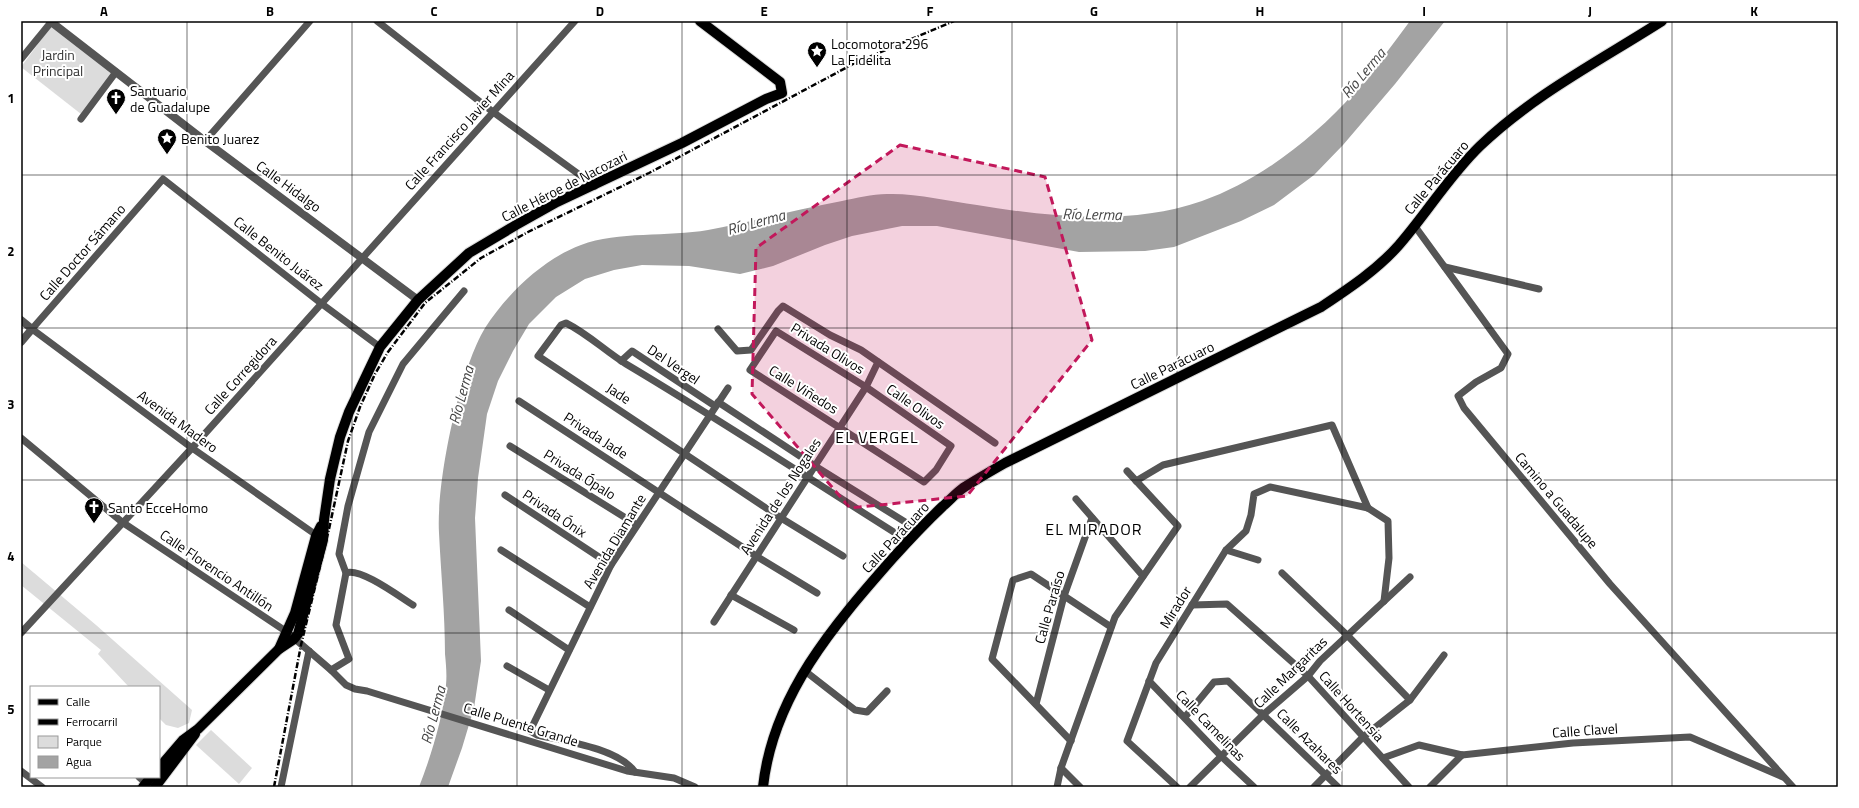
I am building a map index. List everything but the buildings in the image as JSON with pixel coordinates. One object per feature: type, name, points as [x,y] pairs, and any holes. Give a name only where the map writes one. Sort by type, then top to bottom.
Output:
[{"type":"main road","name":"Calle Héroe de Nacozari","points":[[291,636],[295,612],[320,538],[330,479],[340,437],[356,395],[380,346],[418,300],[470,253],[557,202],[595,186],[766,99],[782,94],[780,82],[700,21]]},
{"type":"main road","name":"Calle Parácuaro","points":[[763,787],[764,773],[776,731],[789,699],[814,653],[845,613],[908,541],[962,488],[1005,463],[1321,307],[1357,283],[1382,263],[1399,245],[1443,187],[1479,146],[1518,114],[1662,21]]},
{"type":"main road","points":[[160,769],[291,636]]},
{"type":"main road","points":[[160,767],[183,740],[198,730]]},
{"type":"street","points":[[21,59],[51,21]]},
{"type":"street","name":"Calle Hidalgo","points":[[51,21],[205,140],[363,257],[418,300]]},
{"type":"street","points":[[205,140],[310,21]]},
{"type":"street","points":[[377,21],[493,112],[595,186]]},
{"type":"street","name":"Calle Francisco Javier Mina","points":[[363,257],[575,21]]},
{"type":"street","points":[[81,118],[116,72]]},
{"type":"street","name":"Calle Benito Juárez","points":[[162,179],[322,304],[380,346]]},
{"type":"street","name":"Calle Doctor Sámano","points":[[21,342],[162,179]]},
{"type":"street","name":"Camino a Guadalupe","points":[[1414,225],[1508,354],[1501,368],[1476,382],[1458,396],[1464,408],[1610,584],[1792,787]]},
{"type":"street","name":"Calle Corregidora","points":[[21,633],[192,448],[363,257]]},
{"type":"street","points":[[1445,267],[1539,289]]},
{"type":"street","points":[[331,670],[349,659],[336,626],[346,573],[339,554],[348,506],[370,432],[403,364],[464,291]]},
{"type":"street","points":[[718,329],[737,351],[751,350],[783,306],[830,335],[862,350],[995,443]]},
{"type":"street","name":"Avenida Madero","points":[[21,320],[192,448],[320,538]]},
{"type":"street","name":"Del Vergel","points":[[538,356],[561,325],[566,323],[584,332],[621,361],[710,414],[807,478],[908,541]]},
{"type":"street","name":"Privada Olivos","points":[[750,370],[776,330],[866,388]]},
{"type":"street","name":"Del Vergel","points":[[621,361],[632,351],[716,404]]},
{"type":"street","name":"Jade","points":[[538,356],[685,452],[781,518],[843,556]]},
{"type":"street","name":"Avenida de los Nogales","points":[[714,622],[866,388],[878,362]]},
{"type":"street","name":"Calle Viñedos","points":[[750,370],[924,482]]},
{"type":"street","name":"Avenida Diamante","points":[[631,771],[631,767],[611,754],[531,733],[530,731],[533,722],[611,566],[716,404],[728,388]]},
{"type":"street","name":"Calle Olivos","points":[[866,388],[951,446],[936,470],[924,482]]},
{"type":"street","name":"Privada Jade","points":[[519,401],[659,491],[756,556],[817,593]]},
{"type":"street","points":[[716,404],[918,530]]},
{"type":"street","points":[[1136,481],[1163,465],[1332,425],[1368,508],[1388,521],[1389,558],[1384,600]]},
{"type":"street","name":"Calle Florencio Antillón","points":[[21,438],[122,522],[291,636]]},
{"type":"street","name":"Privada Ópalo","points":[[510,446],[637,525]]},
{"type":"street","points":[[1057,787],[1061,768],[1070,741],[1115,617],[1178,526],[1127,471]]},
{"type":"street","name":"Mirador","points":[[1177,787],[1127,741],[1156,663],[1226,550],[1246,531],[1251,515],[1254,494],[1270,487],[1368,508]]},
{"type":"street","name":"Privada Ónix","points":[[505,495],[611,566]]},
{"type":"street","points":[[1076,499],[1143,576]]},
{"type":"street","name":"Calle Paraíso","points":[[1036,704],[1064,596],[1092,518]]},
{"type":"street","points":[[501,550],[590,607]]},
{"type":"street","points":[[1226,550],[1258,560]]},
{"type":"street","points":[[346,573],[356,572],[413,605]]},
{"type":"street","points":[[1282,572],[1348,635],[1410,700]]},
{"type":"street","points":[[1070,741],[992,659],[1013,580],[1031,574],[1111,627]]},
{"type":"street","name":"Calle Margaritas","points":[[1190,787],[1264,714],[1308,676],[1320,661],[1410,577]]},
{"type":"street","points":[[731,595],[794,630]]},
{"type":"street","name":"Calle Hortensia","points":[[1192,604],[1227,604],[1308,676],[1409,787]]},
{"type":"street","points":[[509,610],[569,650]]},
{"type":"street","name":"Calle Puente Grande","points":[[291,636],[331,670],[346,685],[355,689],[367,691],[631,771],[674,778],[695,787]]},
{"type":"street","points":[[281,787],[309,651]]},
{"type":"street","points":[[1314,787],[1363,737],[1410,700],[1444,655]]},
{"type":"street","points":[[507,666],[549,690]]},
{"type":"street","points":[[804,671],[855,710],[867,712],[887,690]]},
{"type":"street","name":"Calle Camelinas","points":[[1149,681],[1222,757],[1254,787]]},
{"type":"street","name":"Calle Azahares","points":[[1185,718],[1214,682],[1228,681],[1264,714],[1325,776],[1338,787]]},
{"type":"street","name":"Calle Clavel","points":[[1383,758],[1419,745],[1462,755],[1573,742],[1690,736],[1785,778]]},
{"type":"street","points":[[1430,787],[1462,755]]},
{"type":"street","points":[[1061,768],[1080,787]]},
{"type":"street","points":[[21,771],[30,778]]},
{"type":"street","points":[[30,778],[42,787]]},
{"type":"highlighted area","points":[[900,145],[1045,177],[1092,340],[967,496],[850,508],[752,394],[756,248]]},
{"type":"green space","name":"Jardin Principal","points":[[52,25],[113,73],[81,114],[21,67]]},
{"type":"green space","points":[[21,562],[96,625],[192,710],[189,723],[178,728],[166,725],[160,719],[160,686],[128,686],[98,654],[101,650],[21,585]]},
{"type":"green space","points":[[211,730],[252,768],[239,784],[196,745]]},
{"type":"water","name":"Río Lerma","points":[[1410,21],[1445,21],[1395,84],[1343,145],[1314,175],[1274,205],[1241,221],[1174,247],[1145,251],[1079,252],[937,226],[902,226],[852,236],[773,266],[740,274],[689,266],[642,265],[614,270],[585,279],[556,297],[529,324],[513,351],[498,381],[487,414],[478,478],[475,518],[481,661],[474,708],[448,787],[419,787],[436,737],[446,685],[439,512],[445,458],[451,428],[466,371],[475,347],[485,328],[515,290],[540,268],[567,251],[595,241],[627,236],[708,230],[864,196],[898,194],[921,196],[1061,216],[1118,216],[1147,214],[1175,209],[1202,201],[1244,182],[1265,170],[1303,142],[1354,93]]},
{"type":"railway","points":[[274,787],[301,645],[329,529],[348,441],[360,407],[375,374],[388,352],[425,303],[481,258],[528,232],[649,173],[855,63],[954,21]]},
{"type":"place","name":"Locomotora 296 La Fidelita","points":[[817,68]]},
{"type":"place","name":"Santuario de Guadalupe","points":[[116,115]]},
{"type":"place","name":"Benito Juarez","points":[[167,155]]},
{"type":"place","name":"Santo EcceHomo","points":[[94,524]]},
{"type":"district","name":"EL VERGEL","points":[[877,437]]},
{"type":"district","name":"EL MIRADOR","points":[[1094,529]]}]
